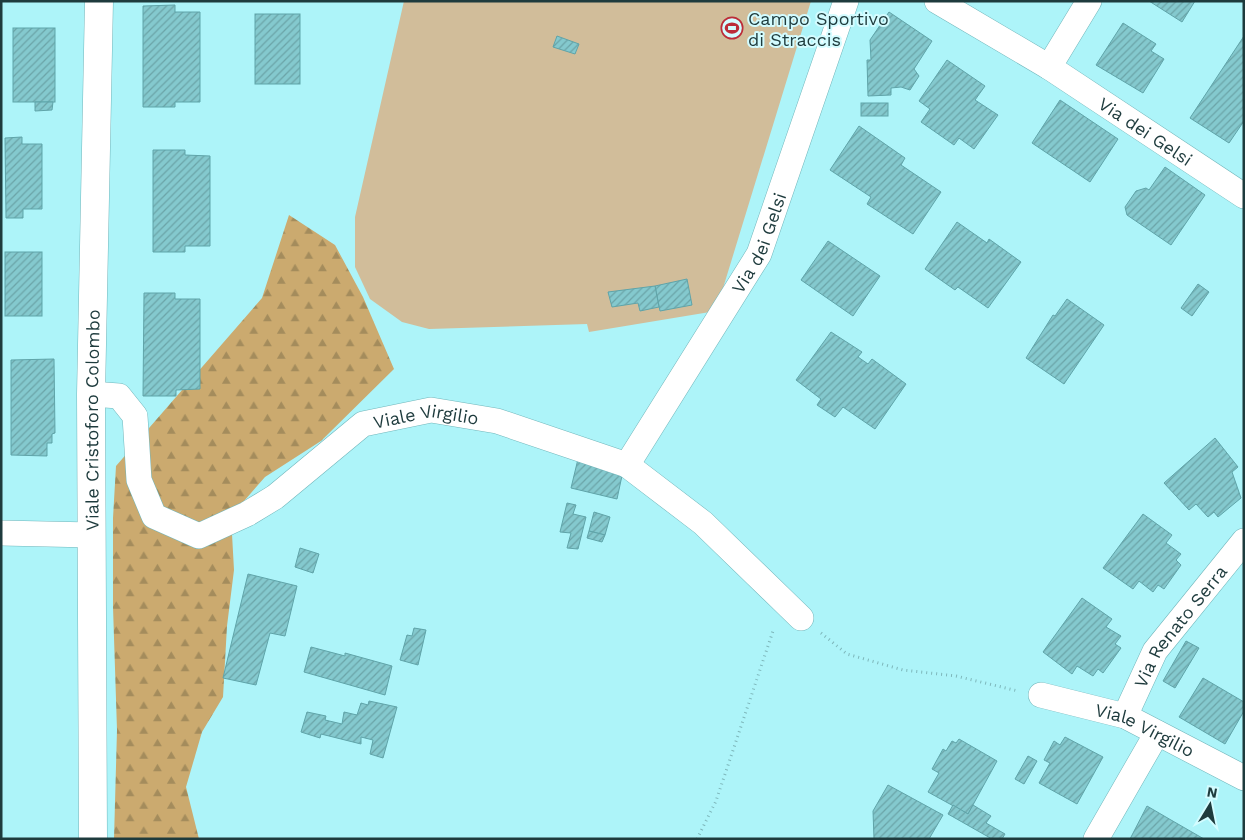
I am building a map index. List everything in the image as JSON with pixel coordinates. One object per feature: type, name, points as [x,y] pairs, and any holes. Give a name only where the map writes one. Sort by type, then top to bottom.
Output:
[{"type":"street","name":"Viale Cristoforo Colombo","points":[[93,839],[91,394],[99,1]]},
{"type":"street","name":"Via dei Gelsi","points":[[628,465],[759,254],[846,1]]},
{"type":"street","name":"Via dei Gelsi","points":[[937,1],[1049,67],[1244,196]]},
{"type":"street","points":[[1049,67],[1089,1]]},
{"type":"street","name":"Viale Virgilio","points":[[91,394],[120,396],[136,416],[139,480],[154,516],[199,536],[248,514],[274,497],[363,424],[431,410],[497,421],[628,465],[703,524],[792,609]]},
{"type":"street","points":[[1,533],[92,535]]},
{"type":"street","name":"Via Renato Serra","points":[[1125,716],[1155,651],[1244,541]]},
{"type":"street","name":"Viale Virgilio","points":[[1041,695],[1125,716],[1244,778]]},
{"type":"street","points":[[1096,839],[1158,733]]},
{"type":"path","points":[[697,839],[716,801],[792,609],[847,654],[903,670],[956,676],[1041,695]]},
{"type":"green space","points":[[289,215],[335,245],[363,297],[394,369],[321,441],[265,477],[231,516],[234,570],[227,626],[223,697],[202,732],[186,787],[199,839],[114,839],[117,730],[113,607],[113,518],[116,466],[262,298]]},
{"type":"shaded area","points":[[404,1],[811,1],[716,311],[589,332],[587,324],[429,329],[402,322],[370,299],[355,267],[355,217]]},
{"type":"building","points":[[1149,1],[1195,1],[1182,22]]},
{"type":"building","points":[[175,5],[175,12],[200,12],[200,102],[175,102],[175,107],[143,107],[143,6]]},
{"type":"building","points":[[889,12],[932,41],[914,69],[919,76],[910,90],[901,87],[891,88],[891,95],[868,96],[867,60],[871,60],[870,40]]},
{"type":"building","points":[[255,14],[300,14],[300,84],[255,84]]},
{"type":"building","points":[[1123,23],[1156,44],[1151,51],[1164,59],[1143,93],[1096,65]]},
{"type":"building","points":[[13,28],[55,28],[55,102],[13,102]]},
{"type":"building","points":[[557,36],[579,44],[575,54],[553,47]]},
{"type":"building","points":[[1244,36],[1244,121],[1229,143],[1190,118]]},
{"type":"building","points":[[947,60],[985,86],[975,100],[998,115],[974,149],[959,138],[954,145],[921,122],[930,109],[919,101]]},
{"type":"building","points":[[1060,100],[1118,139],[1090,182],[1032,143]]},
{"type":"building","points":[[35,102],[53,102],[52,110],[35,111]]},
{"type":"building","points":[[861,103],[888,103],[888,116],[861,116]]},
{"type":"building","points":[[859,126],[905,158],[901,165],[941,192],[913,234],[867,204],[871,197],[830,170]]},
{"type":"building","points":[[22,137],[22,144],[42,144],[42,209],[23,209],[23,218],[6,218],[5,138]]},
{"type":"building","points":[[153,150],[185,150],[185,155],[210,156],[210,246],[185,246],[185,252],[153,252]]},
{"type":"building","points":[[1165,167],[1205,195],[1171,245],[1127,215],[1125,207],[1136,191],[1146,188],[1149,190]]},
{"type":"building","points":[[957,222],[987,243],[989,239],[1021,262],[988,308],[958,287],[955,290],[925,269]]},
{"type":"building","points":[[828,241],[880,276],[853,316],[801,280]]},
{"type":"building","points":[[5,252],[42,252],[42,316],[5,316]]},
{"type":"building","points":[[687,279],[692,305],[660,311],[655,286]]},
{"type":"building","points":[[1198,284],[1209,292],[1192,316],[1181,308]]},
{"type":"building","points":[[655,286],[659,307],[640,311],[638,303],[612,307],[608,292]]},
{"type":"building","points":[[144,293],[175,293],[175,299],[200,299],[200,389],[176,390],[176,396],[143,396]]},
{"type":"building","points":[[1067,299],[1104,325],[1064,384],[1026,358],[1053,315],[1055,316]]},
{"type":"building","points":[[831,332],[862,352],[858,357],[868,364],[872,359],[906,384],[875,429],[843,407],[835,417],[817,405],[821,399],[796,380]]},
{"type":"building","points":[[54,359],[55,433],[52,434],[52,443],[47,443],[47,456],[11,455],[11,360]]},
{"type":"building","points":[[1215,438],[1238,467],[1232,472],[1241,498],[1218,517],[1214,512],[1208,517],[1196,504],[1189,510],[1164,483]]},
{"type":"building","points":[[578,459],[623,471],[617,499],[571,488]]},
{"type":"building","points":[[567,503],[576,505],[573,514],[586,517],[578,549],[567,548],[571,533],[560,532]]},
{"type":"building","points":[[594,512],[610,517],[605,535],[589,531]]},
{"type":"building","points":[[1143,514],[1172,535],[1166,543],[1181,554],[1176,560],[1181,565],[1164,589],[1158,585],[1153,592],[1139,581],[1133,589],[1103,568]]},
{"type":"building","points":[[589,531],[605,535],[602,542],[587,538]]},
{"type":"building","points":[[300,548],[319,554],[313,573],[295,567]]},
{"type":"building","points":[[248,574],[297,586],[285,636],[270,633],[256,685],[223,678]]},
{"type":"building","points":[[1082,598],[1112,619],[1106,627],[1121,636],[1115,644],[1121,648],[1103,673],[1098,669],[1093,676],[1077,666],[1072,674],[1043,652]]},
{"type":"building","points":[[414,628],[426,630],[418,665],[400,660],[407,635],[412,636]]},
{"type":"building","points":[[1186,641],[1199,648],[1175,688],[1163,681]]},
{"type":"building","points":[[311,647],[345,656],[345,653],[392,666],[385,695],[304,672]]},
{"type":"building","points":[[1203,678],[1244,702],[1244,711],[1225,744],[1179,717]]},
{"type":"building","points":[[369,701],[397,707],[383,758],[370,754],[373,740],[361,737],[361,744],[321,734],[320,738],[301,732],[307,712],[326,716],[325,720],[342,724],[344,712],[357,715],[361,703],[368,705]]},
{"type":"building","points":[[1065,737],[1103,757],[1077,804],[1039,783],[1050,763],[1044,760],[1054,741],[1060,745]]},
{"type":"building","points":[[959,739],[997,761],[968,814],[928,792],[939,773],[932,769],[943,749],[946,751],[952,741],[956,743]]},
{"type":"building","points":[[1028,756],[1037,761],[1024,784],[1015,779]]},
{"type":"building","points":[[888,785],[943,815],[929,839],[874,839],[873,811]]},
{"type":"building","points":[[953,805],[968,814],[973,805],[991,816],[986,823],[1005,834],[1002,839],[992,839],[948,814]]},
{"type":"building","points":[[1147,806],[1171,820],[1204,839],[1130,839]]},
{"type":"place","name":"Campo Sportivo di Straccis","points":[[732,28]]}]
